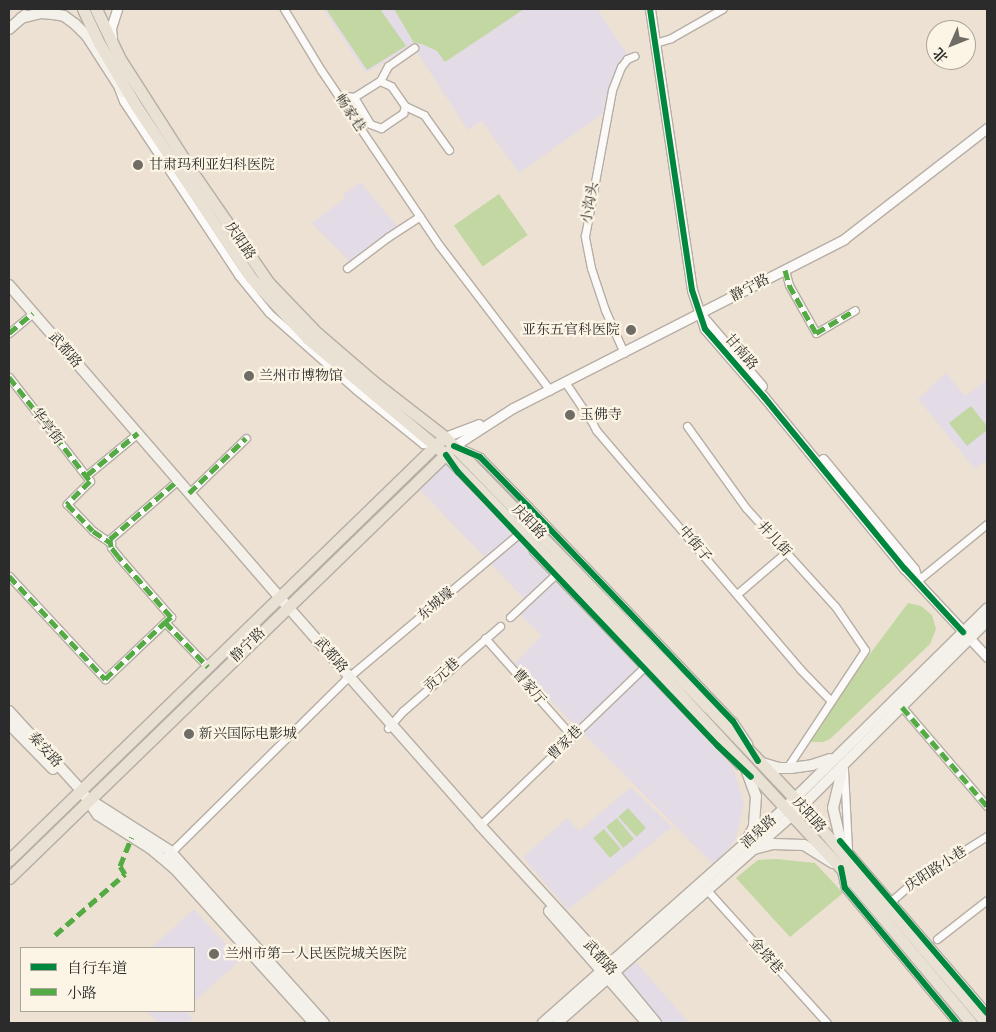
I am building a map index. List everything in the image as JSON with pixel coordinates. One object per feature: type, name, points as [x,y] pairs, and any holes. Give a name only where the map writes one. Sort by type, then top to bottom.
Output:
[{"type":"main road","points":[[9,29],[32,9]]},
{"type":"main road","name":"庆阳路","points":[[82,9],[98,43],[136,106],[251,278],[308,339],[446,455],[647,665],[738,756],[841,868],[971,1023]]},
{"type":"main road","name":"庆阳路","points":[[96,9],[120,59],[193,173],[269,283],[316,333],[374,382],[445,436],[846,853],[986,1023]]},
{"type":"main road","points":[[21,18],[41,13],[64,16],[87,36],[114,81],[136,106]]},
{"type":"main road","name":"武都路","points":[[9,285],[31,314],[347,678],[656,1023]]},
{"type":"main road","name":"武都路","points":[[9,293],[31,314]]},
{"type":"main road","name":"静宁路","points":[[9,860],[445,436]]},
{"type":"main road","name":"静宁路","points":[[9,878],[454,446]]},
{"type":"main road","name":"武都路","points":[[176,481],[189,493],[278,599]]},
{"type":"main road","name":"酒泉路","points":[[798,802],[844,764],[902,707],[987,609]]},
{"type":"main road","name":"酒泉路","points":[[557,1023],[608,971],[789,811],[837,756],[966,635],[987,621]]},
{"type":"main road","name":"秦安路","points":[[9,711],[81,790],[98,814],[167,855]]},
{"type":"main road","name":"秦安路","points":[[9,724],[72,788],[81,790]]},
{"type":"main road","name":"武都路","points":[[390,727],[480,825],[608,971],[648,1023]]},
{"type":"main road","points":[[738,756],[751,777],[756,796],[756,819],[744,851]]},
{"type":"main road","points":[[758,761],[787,768],[812,765],[837,756]]},
{"type":"main road","points":[[844,764],[834,797],[833,808],[840,841],[846,853]]},
{"type":"main road","points":[[744,851],[773,844],[804,844],[841,868]]},
{"type":"main road","name":"酒泉路","points":[[543,1023],[706,889],[744,851]]},
{"type":"main road","points":[[167,855],[314,1023]]},
{"type":"main road","points":[[167,855],[324,1023]]},
{"type":"street","points":[[116,9],[111,28],[120,59]]},
{"type":"street","name":"畅家巷","points":[[284,9],[341,100],[420,216],[490,313],[550,390]]},
{"type":"street","name":"甘南路","points":[[650,9],[692,290],[700,314],[713,326],[914,569],[917,580],[987,657]]},
{"type":"street","points":[[655,43],[671,38],[722,9]]},
{"type":"street","points":[[341,100],[346,96],[354,97],[380,81],[388,66],[414,48]]},
{"type":"street","name":"小沟头","points":[[624,353],[605,310],[591,268],[585,236],[612,90],[627,59],[634,56]]},
{"type":"street","points":[[114,81],[123,101],[238,275],[269,313],[318,359],[423,444],[435,446]]},
{"type":"street","points":[[380,81],[391,86],[405,106],[424,115],[449,150]]},
{"type":"street","points":[[354,97],[365,117],[375,128],[381,128],[403,113],[405,106]]},
{"type":"street","name":"静宁路","points":[[445,436],[493,419],[844,239],[987,128]]},
{"type":"street","points":[[347,268],[420,216]]},
{"type":"street","points":[[785,270],[789,286],[816,333],[855,310]]},
{"type":"street","points":[[9,333],[31,314]]},
{"type":"street","name":"华亭街","points":[[9,377],[47,428],[86,475]]},
{"type":"street","name":"中街子","points":[[565,382],[596,430],[800,669],[830,700]]},
{"type":"street","name":"静宁路","points":[[454,446],[493,419]]},
{"type":"street","name":"井儿街","points":[[687,426],[746,508],[835,606],[865,650],[830,700]]},
{"type":"street","points":[[9,576],[105,679],[171,616],[118,556],[110,543],[93,532],[66,504],[90,481],[86,475],[136,435]]},
{"type":"street","points":[[189,493],[246,438]]},
{"type":"street","points":[[110,543],[110,539],[176,481]]},
{"type":"street","points":[[917,580],[987,524]]},
{"type":"street","name":"东城壕","points":[[167,855],[347,678],[520,533]]},
{"type":"street","points":[[737,594],[785,553]]},
{"type":"street","points":[[510,616],[558,572]]},
{"type":"street","points":[[165,622],[208,667]]},
{"type":"street","name":"贡元巷","points":[[390,727],[403,711],[500,626]]},
{"type":"street","name":"曹家厅","points":[[485,638],[572,736]]},
{"type":"street","points":[[647,665],[718,746],[751,777]]},
{"type":"street","name":"曹家巷","points":[[480,825],[647,665]]},
{"type":"street","points":[[787,768],[830,700]]},
{"type":"street","points":[[902,707],[987,806]]},
{"type":"street","points":[[844,764],[846,853]]},
{"type":"street","name":"庆阳路小巷","points":[[889,903],[911,884],[987,836]]},
{"type":"street","points":[[841,868],[845,888],[957,1023]]},
{"type":"street","name":"金塔巷","points":[[706,889],[827,1023]]},
{"type":"street","points":[[937,939],[987,900]]},
{"type":"street","points":[[889,903],[987,1014]]},
{"type":"shaded area","points":[[323,9],[597,9],[627,54],[611,80],[602,114],[519,173],[482,121],[468,130],[412,45],[366,73]]},
{"type":"shaded area","points":[[360,182],[397,226],[351,263],[312,223],[344,199],[345,193]]},
{"type":"shaded area","points":[[946,373],[965,396],[987,380],[987,462],[975,469],[918,399]]},
{"type":"shaded area","points":[[446,464],[733,767],[744,805],[735,840],[714,865],[514,664],[542,635],[515,610],[526,600],[417,487]]},
{"type":"shaded area","points":[[631,787],[672,827],[568,910],[523,857],[567,818],[579,831]]},
{"type":"shaded area","name":"兰州市第一人民医院城关医院","points":[[194,909],[240,960],[195,1001],[195,947],[152,947]]},
{"type":"shaded area","points":[[636,962],[689,1023],[663,1023],[621,975]]},
{"type":"shaded area","points":[[148,1012],[187,1012],[193,1018],[188,1023],[158,1023]]},
{"type":"green space","points":[[326,9],[380,9],[406,46],[367,70]]},
{"type":"green space","points":[[394,9],[524,9],[445,62],[437,51],[422,44],[414,43]]},
{"type":"green space","points":[[499,194],[528,235],[483,267],[454,226]]},
{"type":"green space","points":[[971,406],[987,426],[987,430],[967,446],[949,423]]},
{"type":"green space","points":[[908,603],[921,606],[932,615],[936,629],[930,644],[830,739],[823,742],[808,742],[808,737]]},
{"type":"green space","points":[[628,808],[646,828],[636,837],[618,817]]},
{"type":"green space","points":[[617,818],[634,839],[623,848],[606,827]]},
{"type":"green space","points":[[604,829],[621,849],[610,858],[593,838]]},
{"type":"green space","points":[[776,859],[815,863],[843,893],[790,937],[736,878],[758,860]]},
{"type":"marked path","points":[[785,270],[789,285],[816,333],[855,310]]},
{"type":"marked path","points":[[9,333],[33,313]]},
{"type":"marked path","points":[[9,377],[90,481],[67,504],[93,531],[111,543]]},
{"type":"marked path","points":[[87,475],[138,433]]},
{"type":"marked path","points":[[189,493],[246,438]]},
{"type":"marked path","points":[[165,622],[171,617],[118,556],[111,547],[110,539],[178,480]]},
{"type":"marked path","points":[[9,576],[105,679],[165,622],[208,667]]},
{"type":"marked path","points":[[902,707],[987,806]]},
{"type":"marked path","points":[[55,935],[125,874],[120,866],[132,837]]},
{"type":"cycle path","points":[[650,9],[692,290],[705,329],[764,397],[905,569],[963,632]]},
{"type":"cycle path","points":[[454,446],[480,457],[528,506],[733,721],[758,761]]},
{"type":"cycle path","points":[[446,455],[458,472],[718,746],[751,777]]},
{"type":"cycle path","points":[[840,841],[987,1013]]},
{"type":"cycle path","points":[[841,868],[845,888],[957,1023]]},
{"type":"place","name":"甘肃玛利亚妇科医院","points":[[138,165]]},
{"type":"place","name":"亚东五官科医院","points":[[631,330]]},
{"type":"place","name":"兰州市博物馆","points":[[249,376]]},
{"type":"place","name":"玉佛寺","points":[[570,415]]},
{"type":"place","name":"新兴国际电影城","points":[[189,734]]},
{"type":"place","name":"兰州市第一人民医院城关医院","points":[[214,954]]}]
